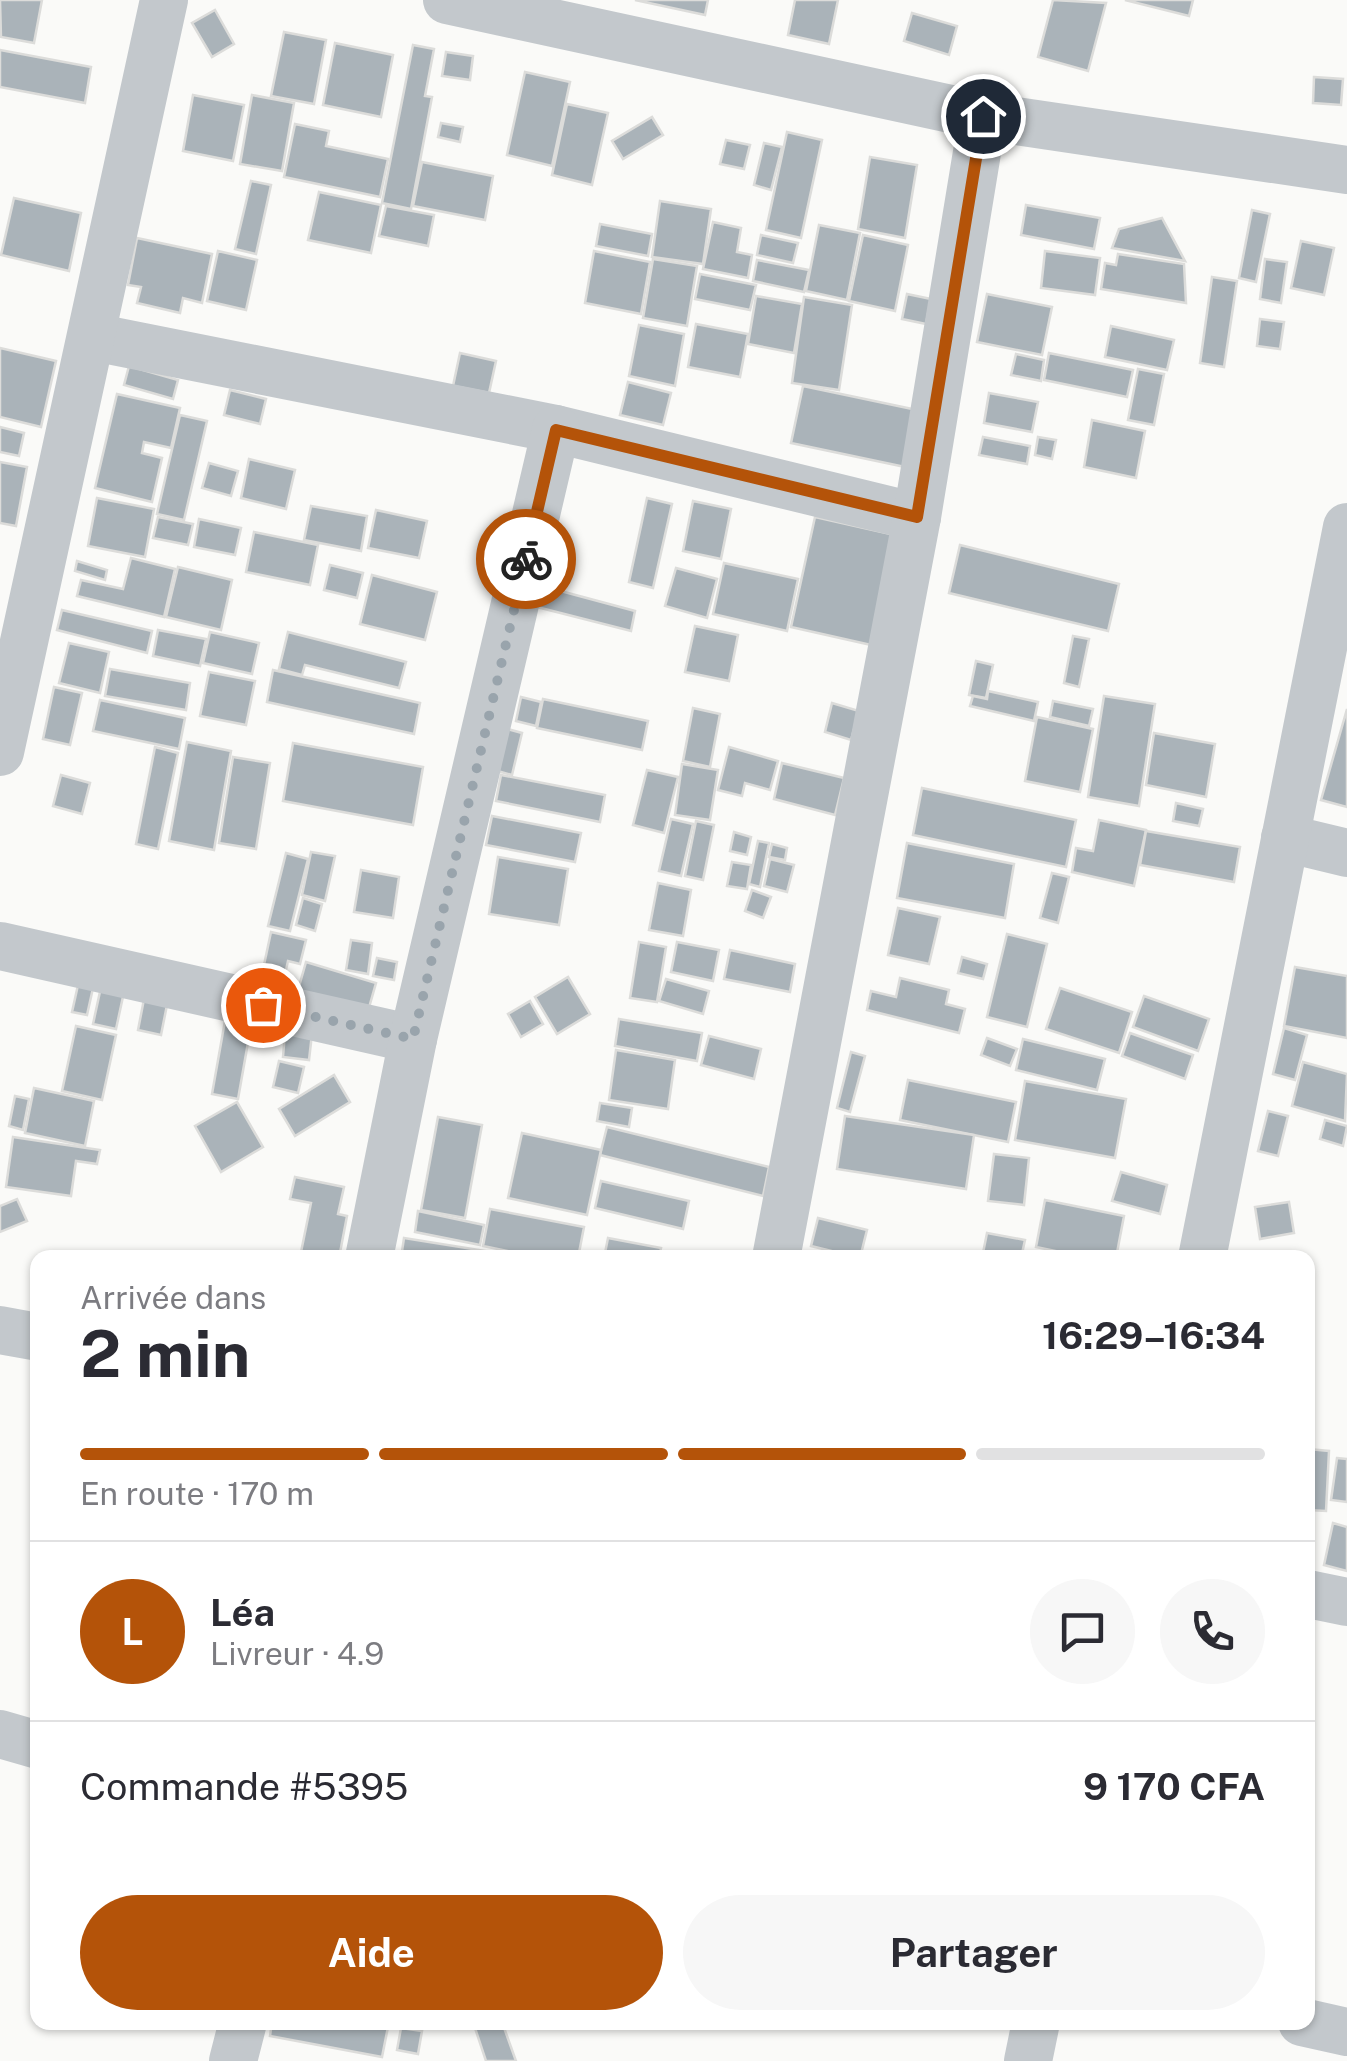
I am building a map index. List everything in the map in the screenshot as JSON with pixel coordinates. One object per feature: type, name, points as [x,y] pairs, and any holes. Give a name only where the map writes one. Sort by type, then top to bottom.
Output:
[{"type":"street","points":[[0,752],[164,0]]},
{"type":"street","points":[[447,0],[983,116],[1347,170]]},
{"type":"street","points":[[778,1250],[917,517],[983,116]]},
{"type":"street","points":[[93,337],[556,430],[917,517]]},
{"type":"street","points":[[371,1250],[413,1039],[556,430]]},
{"type":"street","points":[[1204,1250],[1347,527]]},
{"type":"street","points":[[1284,838],[1347,853]]},
{"type":"street","points":[[0,946],[413,1039]]},
{"type":"street","points":[[0,1330],[30,1336]]},
{"type":"street","points":[[1315,1595],[1347,1602]]},
{"type":"street","points":[[0,1734],[30,1743]]},
{"type":"street","points":[[1315,2025],[1347,2032]]},
{"type":"street","points":[[233,2061],[241,2030]]},
{"type":"street","points":[[1028,2061],[1034,2030]]},
{"type":"building","points":[[0,0],[42,0],[34,43],[1,37]]},
{"type":"building","points":[[635,0],[708,0],[705,15]]},
{"type":"building","points":[[795,0],[838,0],[829,44],[788,35]]},
{"type":"building","points":[[1053,0],[1106,3],[1088,71],[1038,57]]},
{"type":"building","points":[[1125,0],[1193,0],[1189,16]]},
{"type":"building","points":[[215,10],[234,44],[212,57],[192,23]]},
{"type":"building","points":[[912,13],[957,26],[949,55],[904,41]]},
{"type":"building","points":[[284,32],[326,40],[314,104],[271,96]]},
{"type":"building","points":[[335,43],[393,55],[381,117],[323,105]]},
{"type":"building","points":[[413,45],[434,49],[425,96],[432,97],[411,209],[382,203]]},
{"type":"building","points":[[0,50],[91,67],[85,103],[0,87]]},
{"type":"building","points":[[446,52],[473,56],[470,80],[442,76]]},
{"type":"building","points":[[525,72],[570,82],[552,166],[507,155]]},
{"type":"building","points":[[1314,77],[1343,79],[1341,105],[1313,103]]},
{"type":"building","points":[[193,95],[244,105],[233,161],[183,151]]},
{"type":"building","points":[[252,95],[294,103],[282,171],[240,164]]},
{"type":"building","points":[[567,104],[608,113],[592,185],[552,175]]},
{"type":"building","points":[[652,117],[663,135],[623,159],[612,141]]},
{"type":"building","points":[[441,123],[463,127],[460,142],[438,137]]},
{"type":"building","points":[[295,124],[329,131],[326,146],[388,159],[380,197],[284,177]]},
{"type":"building","points":[[787,132],[822,140],[801,238],[766,230]]},
{"type":"building","points":[[726,140],[750,145],[744,169],[720,164]]},
{"type":"building","points":[[764,143],[782,147],[771,190],[754,185]]},
{"type":"building","points":[[870,157],[917,165],[905,238],[858,229]]},
{"type":"building","points":[[422,162],[493,176],[485,220],[413,206]]},
{"type":"building","points":[[251,181],[271,185],[256,254],[235,249]]},
{"type":"building","points":[[319,192],[381,205],[371,253],[308,240]]},
{"type":"building","points":[[14,198],[81,213],[69,271],[1,255]]},
{"type":"building","points":[[660,201],[711,209],[703,264],[652,257]]},
{"type":"building","points":[[1026,205],[1100,218],[1094,249],[1021,235]]},
{"type":"building","points":[[386,206],[434,215],[428,246],[379,236]]},
{"type":"building","points":[[1252,210],[1270,214],[1256,282],[1239,278]]},
{"type":"building","points":[[1162,218],[1185,261],[1112,248],[1119,229]]},
{"type":"building","points":[[713,222],[741,228],[737,252],[752,255],[748,278],[703,269]]},
{"type":"building","points":[[600,224],[652,234],[648,256],[596,246]]},
{"type":"building","points":[[819,225],[860,233],[847,300],[806,291]]},
{"type":"building","points":[[761,235],[798,243],[793,263],[757,255]]},
{"type":"building","points":[[863,235],[908,245],[895,311],[849,301]]},
{"type":"building","points":[[137,238],[212,254],[202,303],[183,298],[180,313],[137,303],[141,287],[128,285]]},
{"type":"building","points":[[1301,241],[1334,248],[1324,295],[1291,288]]},
{"type":"building","points":[[218,251],[257,260],[246,310],[207,301]]},
{"type":"building","points":[[594,251],[650,262],[641,314],[585,303]]},
{"type":"building","points":[[1045,251],[1100,258],[1095,295],[1041,288]]},
{"type":"building","points":[[1118,254],[1184,264],[1186,303],[1101,289],[1105,263],[1116,265]]},
{"type":"building","points":[[653,259],[697,266],[687,326],[643,318]]},
{"type":"building","points":[[1265,259],[1287,262],[1281,303],[1260,299]]},
{"type":"building","points":[[757,260],[809,270],[804,292],[753,281]]},
{"type":"building","points":[[700,274],[756,285],[750,310],[695,299]]},
{"type":"building","points":[[1212,277],[1237,281],[1224,367],[1200,363]]},
{"type":"building","points":[[907,294],[931,299],[926,324],[902,319]]},
{"type":"building","points":[[987,294],[1052,307],[1042,355],[977,342]]},
{"type":"building","points":[[756,296],[802,304],[794,353],[748,344]]},
{"type":"building","points":[[804,297],[852,305],[839,390],[792,383]]},
{"type":"building","points":[[1260,319],[1284,322],[1280,349],[1257,346]]},
{"type":"building","points":[[696,324],[748,334],[740,377],[688,367]]},
{"type":"building","points":[[639,325],[684,334],[675,386],[629,376]]},
{"type":"building","points":[[1111,326],[1174,340],[1167,370],[1105,357]]},
{"type":"building","points":[[0,348],[56,361],[41,427],[0,417]]},
{"type":"building","points":[[460,353],[496,361],[489,393],[453,386]]},
{"type":"building","points":[[1049,353],[1133,370],[1127,397],[1044,380]]},
{"type":"building","points":[[1016,354],[1044,360],[1041,381],[1011,375]]},
{"type":"building","points":[[129,366],[178,380],[173,399],[124,385]]},
{"type":"building","points":[[1138,369],[1164,374],[1154,425],[1128,420]]},
{"type":"building","points":[[628,382],[671,393],[663,425],[620,415]]},
{"type":"building","points":[[803,386],[917,410],[905,467],[791,443]]},
{"type":"building","points":[[230,390],[266,399],[260,424],[224,415]]},
{"type":"building","points":[[989,393],[1038,402],[1032,432],[984,423]]},
{"type":"building","points":[[117,394],[180,408],[171,448],[144,442],[142,453],[162,458],[152,502],[95,488]]},
{"type":"building","points":[[180,415],[207,421],[184,520],[157,514]]},
{"type":"building","points":[[1092,420],[1145,431],[1136,478],[1084,467]]},
{"type":"building","points":[[0,427],[24,433],[19,456],[0,452]]},
{"type":"building","points":[[983,437],[1030,446],[1027,464],[979,455]]},
{"type":"building","points":[[1038,437],[1056,440],[1052,459],[1035,455]]},
{"type":"building","points":[[249,459],[295,470],[286,509],[241,498]]},
{"type":"building","points":[[0,462],[27,467],[16,526],[0,523]]},
{"type":"building","points":[[209,463],[238,471],[231,496],[202,488]]},
{"type":"building","points":[[97,498],[154,509],[145,557],[88,546]]},
{"type":"building","points":[[647,498],[672,504],[653,588],[629,582]]},
{"type":"building","points":[[693,501],[731,509],[721,559],[683,551]]},
{"type":"building","points":[[311,506],[367,516],[361,551],[304,540]]},
{"type":"building","points":[[376,510],[427,521],[419,558],[368,548]]},
{"type":"building","points":[[158,517],[193,524],[188,545],[153,538]]},
{"type":"building","points":[[815,517],[895,535],[871,645],[791,627]]},
{"type":"building","points":[[199,519],[241,528],[235,555],[194,547]]},
{"type":"building","points":[[254,532],[318,545],[310,585],[246,572]]},
{"type":"building","points":[[960,545],[1119,584],[1108,631],[949,593]]},
{"type":"building","points":[[131,558],[175,569],[164,617],[77,596],[81,580],[123,589]]},
{"type":"building","points":[[77,561],[107,570],[105,580],[75,571]]},
{"type":"building","points":[[724,563],[798,579],[787,631],[713,614]]},
{"type":"building","points":[[330,565],[363,573],[357,598],[324,590]]},
{"type":"building","points":[[178,567],[232,580],[221,630],[166,617]]},
{"type":"building","points":[[676,568],[717,579],[707,618],[665,606]]},
{"type":"building","points":[[372,575],[437,592],[425,640],[360,624]]},
{"type":"building","points":[[542,586],[635,611],[631,631],[537,607]]},
{"type":"building","points":[[62,610],[152,631],[147,653],[57,630]]},
{"type":"building","points":[[695,626],[738,635],[729,681],[685,672]]},
{"type":"building","points":[[158,630],[206,639],[200,666],[153,656]]},
{"type":"building","points":[[210,632],[259,643],[252,674],[203,663]]},
{"type":"building","points":[[288,632],[406,662],[399,688],[305,665],[302,675],[279,669]]},
{"type":"building","points":[[1073,636],[1089,639],[1079,687],[1064,683]]},
{"type":"building","points":[[69,643],[109,652],[100,693],[59,683]]},
{"type":"building","points":[[976,661],[993,665],[986,698],[969,695]]},
{"type":"building","points":[[110,669],[190,683],[186,710],[105,696]]},
{"type":"building","points":[[273,670],[420,703],[414,734],[267,702]]},
{"type":"building","points":[[209,672],[255,681],[246,725],[200,716]]},
{"type":"building","points":[[54,687],[82,693],[70,745],[43,739]]},
{"type":"building","points":[[988,691],[1038,702],[1034,721],[970,706],[973,696],[987,699]]},
{"type":"building","points":[[1104,696],[1155,704],[1139,806],[1088,797]]},
{"type":"building","points":[[521,697],[541,702],[536,726],[516,721]]},
{"type":"building","points":[[543,699],[648,721],[642,750],[537,728]]},
{"type":"building","points":[[100,700],[185,718],[179,749],[93,731]]},
{"type":"building","points":[[1053,701],[1093,709],[1089,726],[1050,717]]},
{"type":"building","points":[[832,703],[859,711],[851,740],[825,732]]},
{"type":"building","points":[[693,708],[720,714],[710,767],[683,761]]},
{"type":"building","points":[[1347,709],[1347,807],[1321,800]]},
{"type":"building","points":[[1037,717],[1093,729],[1080,792],[1025,781]]},
{"type":"building","points":[[504,728],[522,733],[512,775],[494,770]]},
{"type":"building","points":[[1154,733],[1215,744],[1206,797],[1146,785]]},
{"type":"building","points":[[187,742],[231,751],[214,850],[169,841]]},
{"type":"building","points":[[293,743],[423,767],[413,825],[283,801]]},
{"type":"building","points":[[155,747],[178,753],[158,849],[136,844]]},
{"type":"building","points":[[729,747],[778,761],[770,790],[745,783],[742,796],[718,790]]},
{"type":"building","points":[[233,757],[270,763],[256,849],[219,843]]},
{"type":"building","points":[[782,763],[844,778],[835,815],[774,799]]},
{"type":"building","points":[[682,764],[718,770],[710,820],[675,815]]},
{"type":"building","points":[[647,770],[678,777],[664,833],[633,825]]},
{"type":"building","points":[[61,775],[90,783],[82,814],[53,806]]},
{"type":"building","points":[[501,775],[605,795],[600,822],[496,801]]},
{"type":"building","points":[[922,788],[1076,820],[1066,867],[913,835]]},
{"type":"building","points":[[1176,803],[1203,809],[1199,826],[1173,821]]},
{"type":"building","points":[[492,816],[581,833],[575,862],[486,845]]},
{"type":"building","points":[[671,819],[693,824],[681,876],[659,871]]},
{"type":"building","points":[[1099,820],[1146,830],[1134,886],[1072,872],[1076,848],[1093,851]]},
{"type":"building","points":[[696,821],[714,825],[703,880],[685,876]]},
{"type":"building","points":[[1146,831],[1240,847],[1234,882],[1140,865]]},
{"type":"building","points":[[734,832],[751,837],[747,855],[730,851]]},
{"type":"building","points":[[758,841],[769,843],[760,887],[749,884]]},
{"type":"building","points":[[907,843],[1014,864],[1005,918],[897,898]]},
{"type":"building","points":[[772,844],[787,848],[785,860],[769,857]]},
{"type":"building","points":[[311,852],[335,856],[325,901],[302,895]]},
{"type":"building","points":[[286,853],[308,859],[290,931],[268,926]]},
{"type":"building","points":[[498,857],[568,869],[559,925],[489,914]]},
{"type":"building","points":[[770,859],[794,865],[787,892],[764,886]]},
{"type":"building","points":[[732,862],[751,865],[747,889],[727,886]]},
{"type":"building","points":[[361,870],[399,877],[393,918],[354,912]]},
{"type":"building","points":[[1052,873],[1069,877],[1058,923],[1040,918]]},
{"type":"building","points":[[658,883],[691,890],[683,936],[649,930]]},
{"type":"building","points":[[752,890],[771,897],[763,918],[745,911]]},
{"type":"building","points":[[303,898],[322,904],[315,931],[296,925]]},
{"type":"building","points":[[898,908],[940,917],[929,964],[888,955]]},
{"type":"building","points":[[271,932],[306,940],[300,964],[288,961],[283,983],[261,979]]},
{"type":"building","points":[[1007,934],[1047,944],[1027,1027],[987,1017]]},
{"type":"building","points":[[351,940],[372,943],[368,974],[346,970]]},
{"type":"building","points":[[639,942],[666,947],[657,1002],[630,998]]},
{"type":"building","points":[[677,942],[719,950],[713,981],[671,972]]},
{"type":"building","points":[[730,950],[795,964],[790,992],[724,979]]},
{"type":"building","points":[[962,957],[987,964],[983,979],[958,973]]},
{"type":"building","points":[[377,958],[397,962],[394,980],[373,976]]},
{"type":"building","points":[[306,962],[376,983],[368,1011],[298,990]]},
{"type":"building","points":[[1295,967],[1347,976],[1347,1038],[1284,1026]]},
{"type":"building","points":[[568,977],[590,1014],[557,1034],[535,997]]},
{"type":"building","points":[[900,978],[949,990],[946,1004],[965,1009],[959,1033],[867,1010],[871,991],[896,997]]},
{"type":"building","points":[[666,979],[709,991],[703,1014],[659,1001]]},
{"type":"building","points":[[78,985],[93,988],[87,1015],[72,1012]]},
{"type":"building","points":[[101,987],[124,992],[116,1029],[93,1024]]},
{"type":"building","points":[[1060,988],[1132,1012],[1119,1053],[1046,1029]]},
{"type":"building","points":[[145,994],[168,1000],[161,1035],[138,1030]]},
{"type":"building","points":[[1144,996],[1209,1019],[1198,1051],[1133,1027]]},
{"type":"building","points":[[530,1001],[543,1024],[521,1037],[508,1014]]},
{"type":"building","points":[[226,1015],[252,1020],[238,1099],[212,1094]]},
{"type":"building","points":[[619,1019],[702,1033],[697,1061],[615,1046]]},
{"type":"building","points":[[286,1021],[313,1025],[309,1060],[283,1057]]},
{"type":"building","points":[[76,1026],[116,1035],[102,1100],[62,1091]]},
{"type":"building","points":[[1284,1028],[1307,1035],[1295,1080],[1273,1074]]},
{"type":"building","points":[[1130,1033],[1193,1055],[1185,1079],[1122,1056]]},
{"type":"building","points":[[709,1036],[761,1049],[754,1079],[701,1065]]},
{"type":"building","points":[[987,1038],[1017,1049],[1010,1066],[981,1055]]},
{"type":"building","points":[[1023,1039],[1105,1059],[1097,1090],[1016,1070]]},
{"type":"building","points":[[616,1050],[675,1060],[668,1109],[609,1100]]},
{"type":"building","points":[[851,1052],[865,1056],[850,1112],[837,1108]]},
{"type":"building","points":[[279,1061],[304,1067],[298,1093],[273,1087]]},
{"type":"building","points":[[1303,1062],[1347,1074],[1345,1121],[1292,1106]]},
{"type":"building","points":[[334,1075],[350,1102],[295,1136],[279,1109]]},
{"type":"building","points":[[908,1080],[1016,1102],[1008,1142],[900,1120]]},
{"type":"building","points":[[1025,1081],[1126,1099],[1115,1158],[1015,1140]]},
{"type":"building","points":[[34,1088],[94,1101],[85,1146],[25,1133]]},
{"type":"building","points":[[15,1096],[29,1099],[23,1130],[9,1126]]},
{"type":"building","points":[[237,1102],[263,1147],[221,1172],[195,1126]]},
{"type":"building","points":[[600,1103],[632,1108],[629,1127],[597,1121]]},
{"type":"building","points":[[1268,1111],[1288,1116],[1278,1156],[1258,1151]]},
{"type":"building","points":[[845,1116],[974,1135],[966,1189],[837,1169]]},
{"type":"building","points":[[438,1117],[482,1125],[465,1218],[421,1210]]},
{"type":"building","points":[[1325,1120],[1347,1126],[1343,1146],[1320,1139]]},
{"type":"building","points":[[607,1127],[769,1167],[763,1196],[600,1155]]},
{"type":"building","points":[[522,1133],[601,1150],[587,1215],[508,1198]]},
{"type":"building","points":[[13,1137],[100,1150],[97,1164],[76,1161],[71,1196],[6,1187]]},
{"type":"building","points":[[994,1154],[1029,1158],[1024,1205],[988,1201]]},
{"type":"building","points":[[1121,1172],[1167,1185],[1160,1214],[1112,1201]]},
{"type":"building","points":[[295,1177],[344,1187],[338,1214],[347,1216],[341,1250],[301,1250],[311,1203],[290,1199]]},
{"type":"building","points":[[601,1181],[689,1201],[683,1229],[595,1208]]},
{"type":"building","points":[[17,1199],[27,1221],[0,1232],[0,1206]]},
{"type":"building","points":[[1045,1200],[1124,1216],[1118,1250],[1036,1247]]},
{"type":"building","points":[[1289,1202],[1294,1233],[1260,1239],[1255,1207]]},
{"type":"building","points":[[490,1209],[584,1227],[580,1250],[503,1250],[483,1246]]},
{"type":"building","points":[[418,1211],[484,1225],[480,1245],[415,1232]]},
{"type":"building","points":[[818,1218],[867,1230],[862,1250],[811,1246]]},
{"type":"building","points":[[987,1233],[1025,1240],[1023,1250],[984,1250]]},
{"type":"building","points":[[404,1238],[479,1250],[402,1250]]},
{"type":"building","points":[[608,1238],[661,1248],[661,1250],[606,1250]]},
{"type":"building","points":[[1315,1450],[1329,1451],[1326,1511],[1315,1510]]},
{"type":"building","points":[[1337,1458],[1347,1459],[1347,1502],[1331,1500]]},
{"type":"building","points":[[1333,1523],[1347,1527],[1347,1571],[1324,1565]]},
{"type":"building","points":[[271,2030],[387,2030],[382,2057],[270,2036]]},
{"type":"building","points":[[401,2030],[422,2031],[418,2054],[397,2050]]},
{"type":"building","points":[[476,2030],[505,2030],[516,2061],[486,2061]]},
{"type":"way so far","points":[[263,1005],[413,1039],[526,559]]},
{"type":"route","points":[[526,559],[556,430],[917,517],[983,116]]}]
